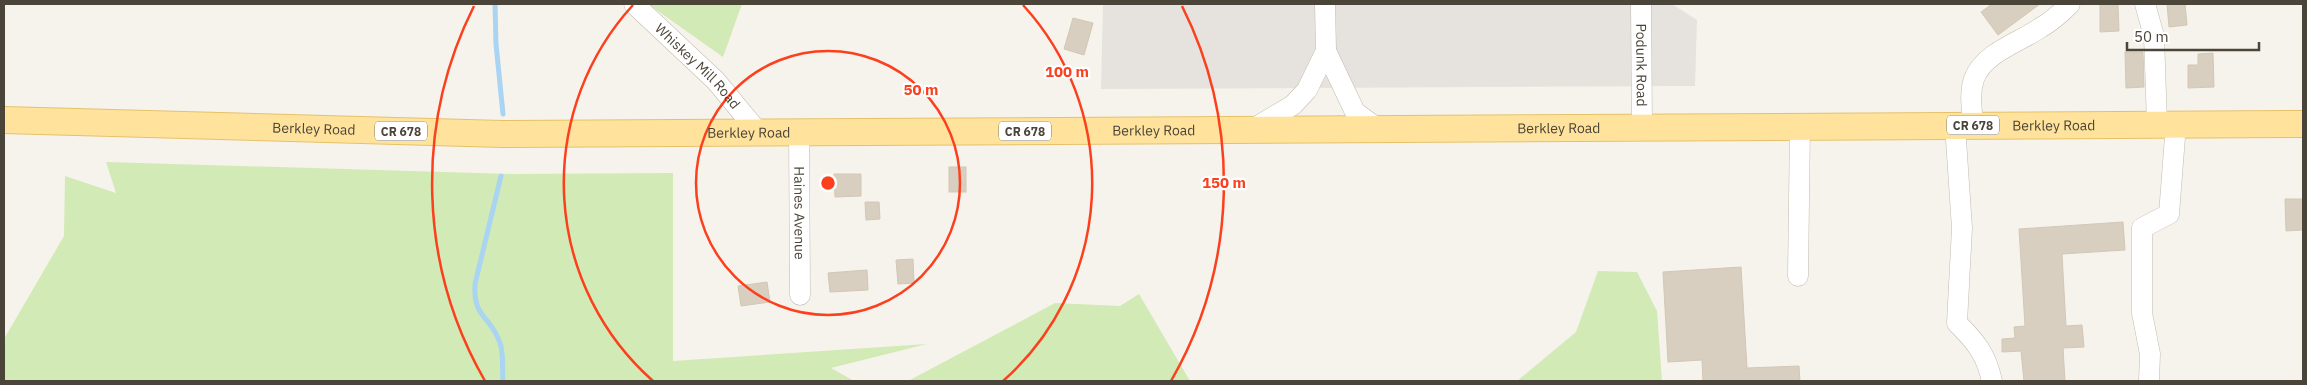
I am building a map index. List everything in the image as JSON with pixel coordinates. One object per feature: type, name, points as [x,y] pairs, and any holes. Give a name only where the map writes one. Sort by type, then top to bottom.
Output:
[{"type":"main road","points":[[2205,124],[2244,111],[2303,110]]},
{"type":"main road","name":"Berkley Road","points":[[4,120],[503,134],[2303,124]]},
{"type":"street","name":"Whiskey Mill Road","points":[[634,4],[716,81],[758,132]]},
{"type":"street","points":[[1325,4],[1326,51],[1355,112],[1380,130]]},
{"type":"street","name":"Podunk Road","points":[[1641,4],[1642,128]]},
{"type":"street","points":[[1992,381],[1988,362],[1977,343],[1957,322],[1962,228],[1964,125],[1975,77],[1987,61],[2005,48],[2041,28],[2070,4]]},
{"type":"street","points":[[2145,4],[2154,36],[2166,124],[2169,214],[2142,228],[2142,313],[2150,354],[2149,381]]},
{"type":"street","points":[[1251,130],[1293,105],[1307,90],[1326,51]]},
{"type":"street","points":[[1798,276],[1800,126]]},
{"type":"street","name":"Haines Avenue","points":[[799,132],[800,295]]},
{"type":"shaded area","points":[[1103,4],[1672,4],[1697,20],[1695,86],[1101,89]]},
{"type":"green space","points":[[648,4],[742,4],[723,57]]},
{"type":"green space","points":[[106,162],[514,174],[673,173],[673,361],[927,344],[831,368],[854,381],[4,381],[4,339],[64,236],[65,176],[116,193]]},
{"type":"green space","points":[[1598,271],[1637,272],[1657,311],[1662,381],[1517,381],[1576,332]]},
{"type":"green space","points":[[1139,294],[1190,381],[908,381],[1055,303],[1120,306]]},
{"type":"building","points":[[1992,4],[2040,4],[1998,35],[1981,12]]},
{"type":"building","points":[[2100,4],[2118,4],[2119,31],[2100,32]]},
{"type":"building","points":[[2167,4],[2185,4],[2187,25],[2169,27]]},
{"type":"building","points":[[1073,18],[1093,23],[1084,55],[1064,49]]},
{"type":"building","points":[[2125,52],[2143,52],[2144,87],[2126,88]]},
{"type":"building","points":[[2213,53],[2214,87],[2188,88],[2188,65],[2198,65],[2198,54]]},
{"type":"building","points":[[949,167],[966,167],[966,192],[949,192]]},
{"type":"building","points":[[834,174],[861,174],[861,196],[835,197]]},
{"type":"building","points":[[2285,199],[2303,199],[2303,230],[2286,231]]},
{"type":"building","points":[[865,202],[879,202],[880,219],[866,220]]},
{"type":"building","points":[[2123,222],[2125,250],[2062,254],[2066,326],[2082,325],[2084,347],[2063,348],[2065,381],[2024,381],[2021,351],[2002,352],[2002,339],[2015,338],[2014,327],[2025,326],[2019,229]]},
{"type":"building","points":[[913,259],[914,283],[898,284],[896,260]]},
{"type":"building","points":[[1741,267],[1747,368],[1799,366],[1800,381],[1703,381],[1702,360],[1668,362],[1663,272]]},
{"type":"building","points":[[867,270],[868,290],[830,292],[828,273]]},
{"type":"building","points":[[767,282],[770,302],[741,306],[738,286]]},
{"type":"waterway","points":[[495,4],[496,44],[503,114]]},
{"type":"waterway","points":[[501,176],[475,284],[475,295],[479,310],[492,326],[500,343],[503,381]]}]
